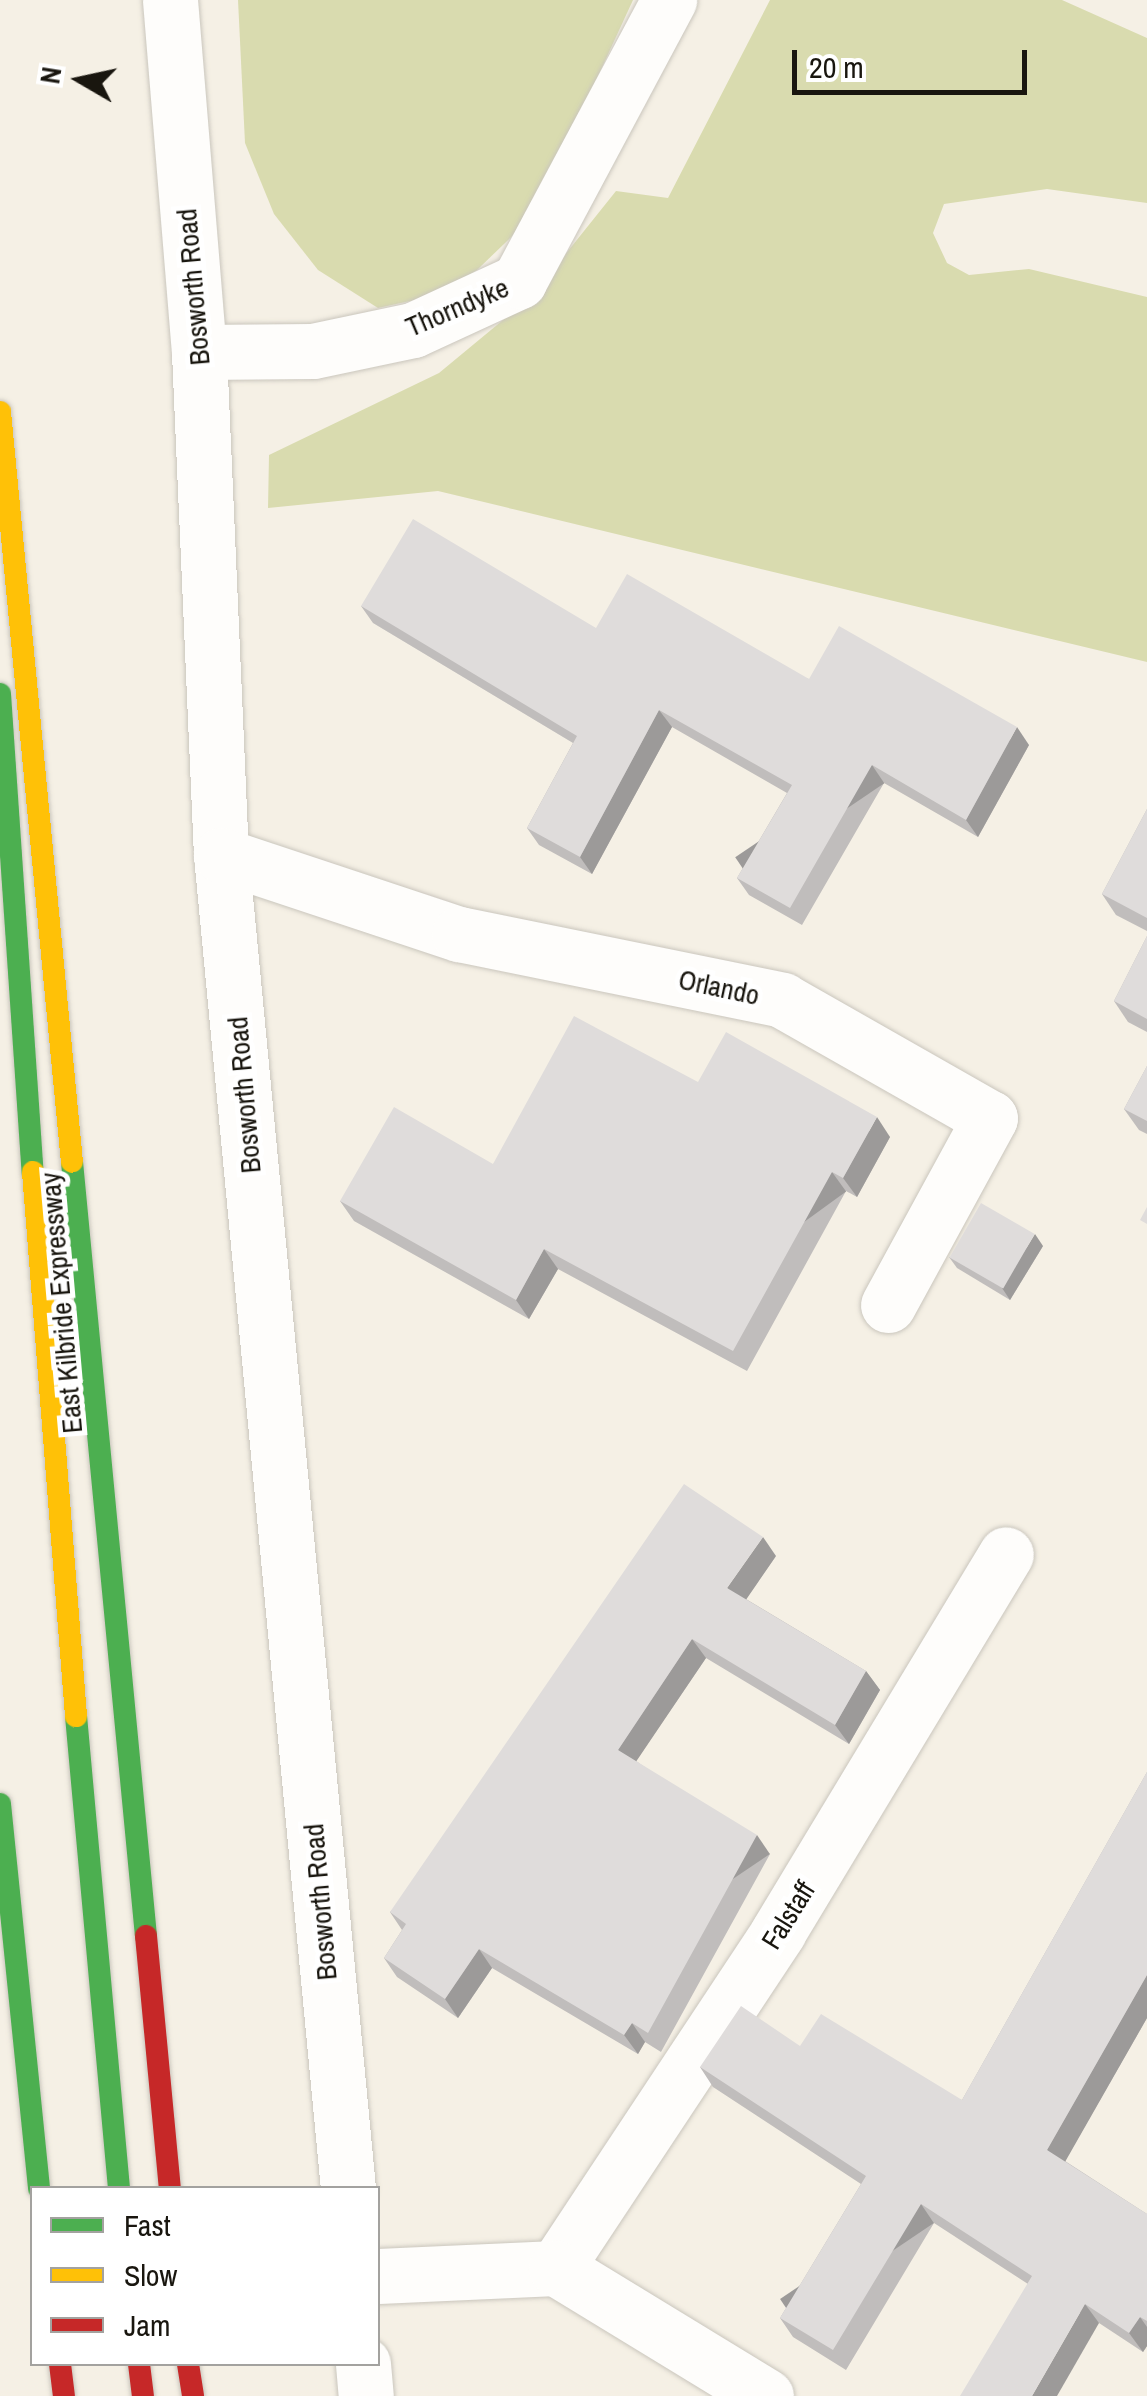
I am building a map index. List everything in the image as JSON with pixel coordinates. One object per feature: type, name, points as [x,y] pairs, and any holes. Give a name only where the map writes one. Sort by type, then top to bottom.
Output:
[{"type":"main road","name":"East Kilbride Expressway","points":[[0,412],[170,2186]]},
{"type":"main road","name":"East Kilbride Expressway","points":[[0,694],[55,1490],[119,2186]]},
{"type":"main road","points":[[0,1804],[39,2186]]},
{"type":"main road","points":[[60,2366],[64,2396]]},
{"type":"main road","points":[[139,2366],[143,2396]]},
{"type":"main road","points":[[188,2366],[192,2396]]},
{"type":"street","name":"Bosworth Road","points":[[170,0],[199,352],[221,855],[348,2186]]},
{"type":"street","name":"Thorndyke","points":[[199,352],[313,351],[413,330],[519,281],[669,0]]},
{"type":"street","name":"Orlando","points":[[221,855],[459,934],[782,1000],[990,1118],[888,1305]]},
{"type":"street","name":"Falstaff","points":[[556,2268],[778,1932],[1006,1554]]},
{"type":"street","points":[[380,2276],[556,2268],[766,2396]]},
{"type":"street","points":[[364,2366],[366,2396]]},
{"type":"green space","points":[[238,0],[633,0],[534,215],[477,270],[433,296],[378,308],[318,270],[274,214],[245,143]]},
{"type":"green space","points":[[770,0],[1062,0],[1147,38],[1147,203],[1047,189],[944,204],[933,233],[947,263],[969,275],[1029,269],[1147,297],[1147,662],[438,491],[268,508],[269,455],[439,373],[532,296],[616,191],[668,198]]},
{"type":"building","points":[[413,519],[596,628],[627,574],[809,679],[839,626],[1017,727],[966,820],[872,765],[790,908],[737,878],[792,785],[659,710],[580,857],[527,828],[577,736],[361,606]]},
{"type":"building","points":[[1147,809],[1147,918],[1102,894]]},
{"type":"building","points":[[1147,936],[1147,1019],[1114,1001]]},
{"type":"building","points":[[574,1016],[698,1082],[726,1032],[877,1117],[843,1178],[832,1172],[733,1351],[544,1249],[516,1300],[340,1201],[394,1107],[493,1164]]},
{"type":"building","points":[[1147,1066],[1147,1121],[1124,1109]]},
{"type":"building","points":[[981,1203],[1035,1234],[1003,1289],[950,1258]]},
{"type":"building","points":[[684,1484],[763,1537],[727,1588],[866,1671],[835,1725],[692,1639],[618,1750],[757,1835],[648,2033],[632,2023],[624,2035],[479,1949],[445,1999],[384,1958],[406,1924],[390,1912]]},
{"type":"building","points":[[1147,1772],[1147,1975],[1047,2150],[1147,2214],[1147,2321],[1140,2317],[1129,2333],[1085,2304],[1032,2396],[960,2396],[1032,2276],[921,2204],[833,2350],[780,2318],[866,2176],[700,2067],[741,2006],[800,2046],[821,2014],[962,2100]]},
{"type":"traffic: fast","points":[[0,694],[33,1172]]},
{"type":"traffic: fast","points":[[72,1162],[146,1936]]},
{"type":"traffic: fast","points":[[76,1716],[119,2186]]},
{"type":"traffic: fast","points":[[0,1804],[39,2186]]},
{"type":"traffic: slow","points":[[0,412],[72,1162]]},
{"type":"traffic: slow","points":[[33,1172],[76,1716]]},
{"type":"traffic: jam","points":[[146,1936],[170,2186]]},
{"type":"traffic: jam","points":[[60,2366],[64,2396]]},
{"type":"traffic: jam","points":[[139,2366],[143,2396]]},
{"type":"traffic: jam","points":[[188,2366],[193,2396]]}]
